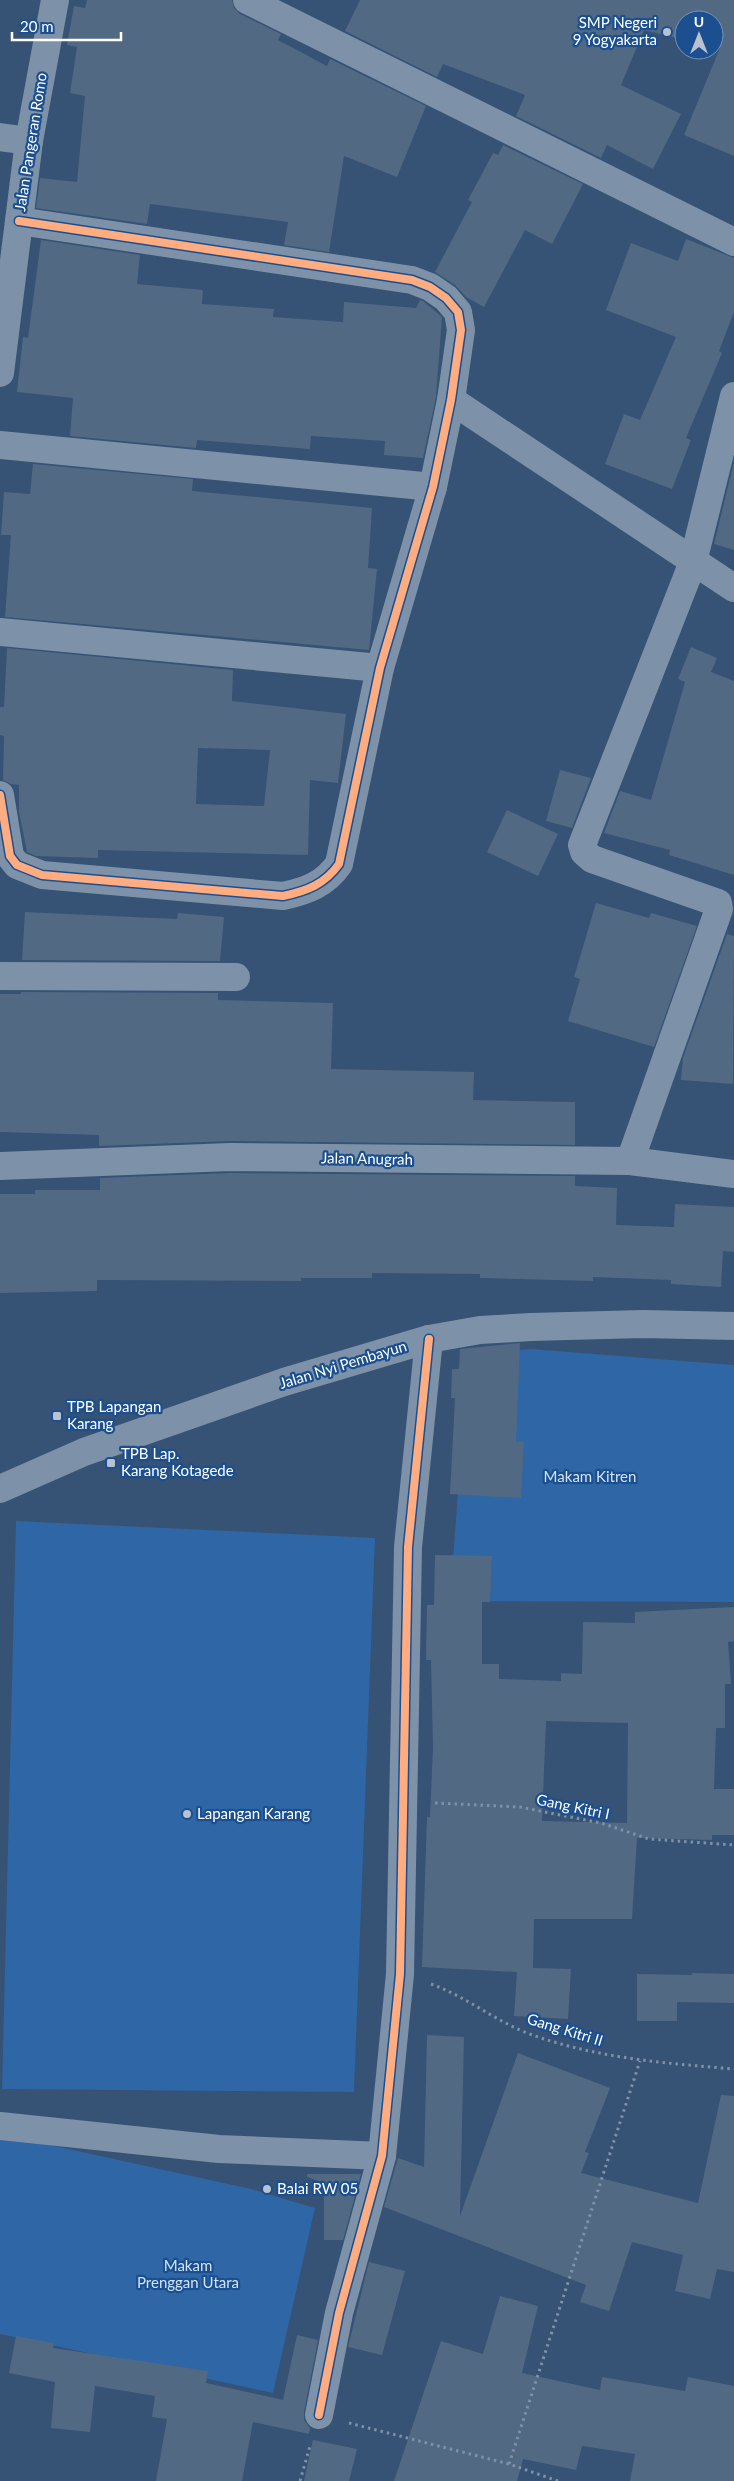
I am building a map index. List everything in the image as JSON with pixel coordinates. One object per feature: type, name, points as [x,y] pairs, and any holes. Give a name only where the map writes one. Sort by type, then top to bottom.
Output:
[{"type":"street","name":"Jalan Pangeran Romo","points":[[0,373],[29,141],[55,0]]},
{"type":"street","points":[[247,0],[734,242]]},
{"type":"street","points":[[0,137],[29,141]]},
{"type":"street","points":[[0,796],[10,856],[17,865],[42,875],[283,896],[307,891],[330,877],[339,864],[380,668],[433,487],[451,400],[461,330],[458,312],[446,298],[430,287],[412,280],[19,221]]},
{"type":"street","points":[[630,1161],[720,909],[718,903],[592,859],[584,852],[582,845],[693,562],[734,396]]},
{"type":"street","points":[[451,400],[734,588]]},
{"type":"street","points":[[0,445],[433,487]]},
{"type":"street","points":[[0,632],[380,668]]},
{"type":"street","points":[[0,976],[236,977]]},
{"type":"street","name":"Jalan Anugrah","points":[[0,1166],[230,1157],[630,1161],[734,1174]]},
{"type":"street","name":"Jalan Nyi Pembayun","points":[[0,1489],[84,1452],[284,1382],[429,1339],[480,1330],[531,1327],[642,1324],[734,1326]]},
{"type":"street","points":[[319,2415],[339,2313],[382,2156],[400,1974],[408,1547],[429,1339]]},
{"type":"street","points":[[0,2126],[219,2149],[382,2156]]},
{"type":"path","points":[[509,2464],[640,2061]]},
{"type":"path","points":[[319,2415],[509,2464],[558,2481]]},
{"type":"green space","name":"Makam Kitren","points":[[531,1349],[734,1365],[734,1602],[450,1601],[468,1354]]},
{"type":"green space","name":"Lapangan Karang","points":[[16,1521],[375,1538],[354,2092],[2,2089]]},
{"type":"green space","name":"Makam Prenggan Utara","points":[[0,2134],[251,2189],[315,2208],[273,2393],[0,2334]]},
{"type":"building","points":[[87,0],[232,0],[234,8],[240,14],[281,34],[278,40],[327,66],[330,59],[426,106],[397,177],[344,156],[329,252],[284,245],[288,222],[150,204],[147,224],[36,208],[40,178],[77,182],[85,96],[70,93],[77,47],[67,45],[74,6],[85,8]]},
{"type":"building","points":[[360,0],[734,0],[734,156],[684,135],[715,60],[724,60],[724,10],[674,10],[674,38],[644,30],[621,85],[681,114],[653,169],[607,145],[601,158],[516,116],[525,95],[443,64],[437,77],[345,31]]},
{"type":"building","points":[[503,145],[583,184],[552,244],[525,230],[484,307],[466,297],[455,285],[435,272],[472,202],[468,200],[493,153],[498,155]]},
{"type":"building","points":[[686,239],[734,258],[734,312],[719,351],[722,353],[686,438],[691,440],[672,489],[605,464],[624,414],[640,420],[676,337],[606,310],[631,243],[678,261]]},
{"type":"building","points":[[41,240],[140,255],[137,284],[203,290],[202,304],[274,309],[273,317],[343,322],[344,302],[416,308],[420,300],[423,301],[442,317],[436,397],[423,458],[384,455],[385,441],[311,436],[310,449],[197,440],[196,448],[70,436],[73,398],[17,392],[23,337],[28,338]]},
{"type":"building","points":[[734,462],[734,550],[714,544]]},
{"type":"building","points":[[33,464],[193,479],[192,491],[372,508],[368,568],[377,569],[369,650],[5,617],[11,535],[1,535],[4,492],[30,494]]},
{"type":"building","points":[[691,647],[717,658],[711,672],[734,681],[734,875],[669,855],[670,850],[604,833],[620,791],[651,800],[685,682],[678,679]]},
{"type":"building","points":[[7,648],[233,670],[232,701],[346,714],[338,783],[310,780],[308,855],[98,850],[98,858],[36,856],[27,852],[19,812],[19,785],[3,780],[4,736],[0,735],[0,707],[4,707]],"holes":[[[198,748],[270,750],[264,806],[196,804]]]},
{"type":"building","points":[[560,770],[591,778],[572,828],[546,821]]},
{"type":"building","points":[[507,810],[558,834],[538,876],[487,852]]},
{"type":"building","points":[[596,903],[649,918],[651,913],[697,926],[654,1047],[568,1021],[580,979],[574,977]]},
{"type":"building","points":[[25,912],[177,919],[178,913],[224,917],[220,961],[22,960]]},
{"type":"building","points":[[727,934],[734,936],[733,1084],[681,1080],[683,1058]]},
{"type":"building","points":[[21,992],[218,993],[218,1000],[333,1003],[331,1069],[474,1072],[473,1100],[575,1102],[575,1145],[230,1141],[99,1146],[99,1135],[0,1132],[0,994],[21,994]]},
{"type":"building","points":[[230,1173],[575,1176],[575,1186],[617,1188],[616,1225],[674,1227],[675,1204],[734,1207],[734,1252],[723,1251],[721,1287],[671,1284],[671,1280],[593,1277],[593,1281],[480,1278],[480,1274],[372,1273],[372,1278],[301,1278],[301,1281],[97,1280],[97,1291],[0,1293],[0,1194],[35,1194],[35,1190],[100,1190],[100,1178]]},
{"type":"building","points":[[520,1343],[516,1442],[524,1442],[521,1498],[450,1494],[455,1398],[451,1398],[452,1369],[459,1369],[460,1349]]},
{"type":"building","points":[[435,1555],[492,1556],[490,1602],[482,1602],[482,1664],[499,1664],[499,1679],[561,1681],[561,1673],[582,1674],[583,1622],[635,1623],[635,1612],[734,1607],[734,1641],[728,1642],[731,1684],[725,1684],[725,1728],[716,1728],[714,1789],[734,1789],[734,1835],[712,1835],[712,1840],[637,1838],[632,1919],[534,1919],[533,1968],[571,1969],[568,2019],[514,2016],[517,1972],[422,1967],[427,1817],[430,1817],[433,1748],[431,1660],[426,1660],[427,1605],[434,1605]],"holes":[[[546,1721],[628,1723],[627,1823],[542,1821]]]},
{"type":"building","points":[[692,1973],[734,1974],[734,2003],[677,2002],[677,2021],[637,2021],[637,1974],[692,1975]]},
{"type":"building","points":[[427,2035],[464,2037],[460,2216],[518,2053],[610,2088],[585,2152],[589,2153],[581,2173],[698,2203],[721,2095],[734,2096],[734,2272],[717,2269],[710,2299],[675,2291],[683,2255],[632,2242],[609,2311],[580,2302],[586,2285],[384,2207],[398,2158],[424,2167]]},
{"type":"building","points":[[307,2174],[361,2174],[343,2240],[324,2240],[324,2183],[307,2177]]},
{"type":"building","points":[[369,2262],[405,2271],[382,2355],[348,2347]]},
{"type":"building","points":[[500,2296],[538,2306],[522,2373],[600,2390],[602,2377],[685,2391],[688,2377],[734,2386],[734,2481],[630,2481],[635,2454],[582,2446],[576,2470],[523,2459],[517,2481],[394,2481],[441,2341],[483,2354]]},
{"type":"building","points":[[297,2335],[318,2340],[304,2412],[304,2420],[310,2428],[309,2434],[253,2422],[242,2481],[156,2481],[167,2419],[152,2417],[155,2396],[95,2386],[90,2432],[51,2428],[55,2382],[9,2373],[16,2336],[54,2343],[53,2348],[208,2371],[206,2383],[283,2400]]},
{"type":"building","points":[[313,2440],[357,2449],[349,2481],[304,2481]]},
{"type":"cycle path","points":[[0,795],[10,856],[17,865],[42,875],[283,896],[315,886],[334,871],[339,864],[380,668],[433,487],[451,400],[461,330],[458,312],[446,298],[430,287],[412,280],[19,221]]},
{"type":"cycle path","points":[[319,2415],[339,2313],[382,2156],[400,1974],[408,1547],[429,1339]]},
{"type":"place","name":"SMP Negeri 9 Yogyakarta","points":[[667,32]]},
{"type":"place","name":"TPB Lapangan Karang","points":[[57,1416]]},
{"type":"place","name":"TPB Lap. Karang Kotagede","points":[[111,1463]]},
{"type":"place","name":"Lapangan Karang","points":[[187,1814]]},
{"type":"place","name":"Balai RW 05","points":[[267,2189]]}]
